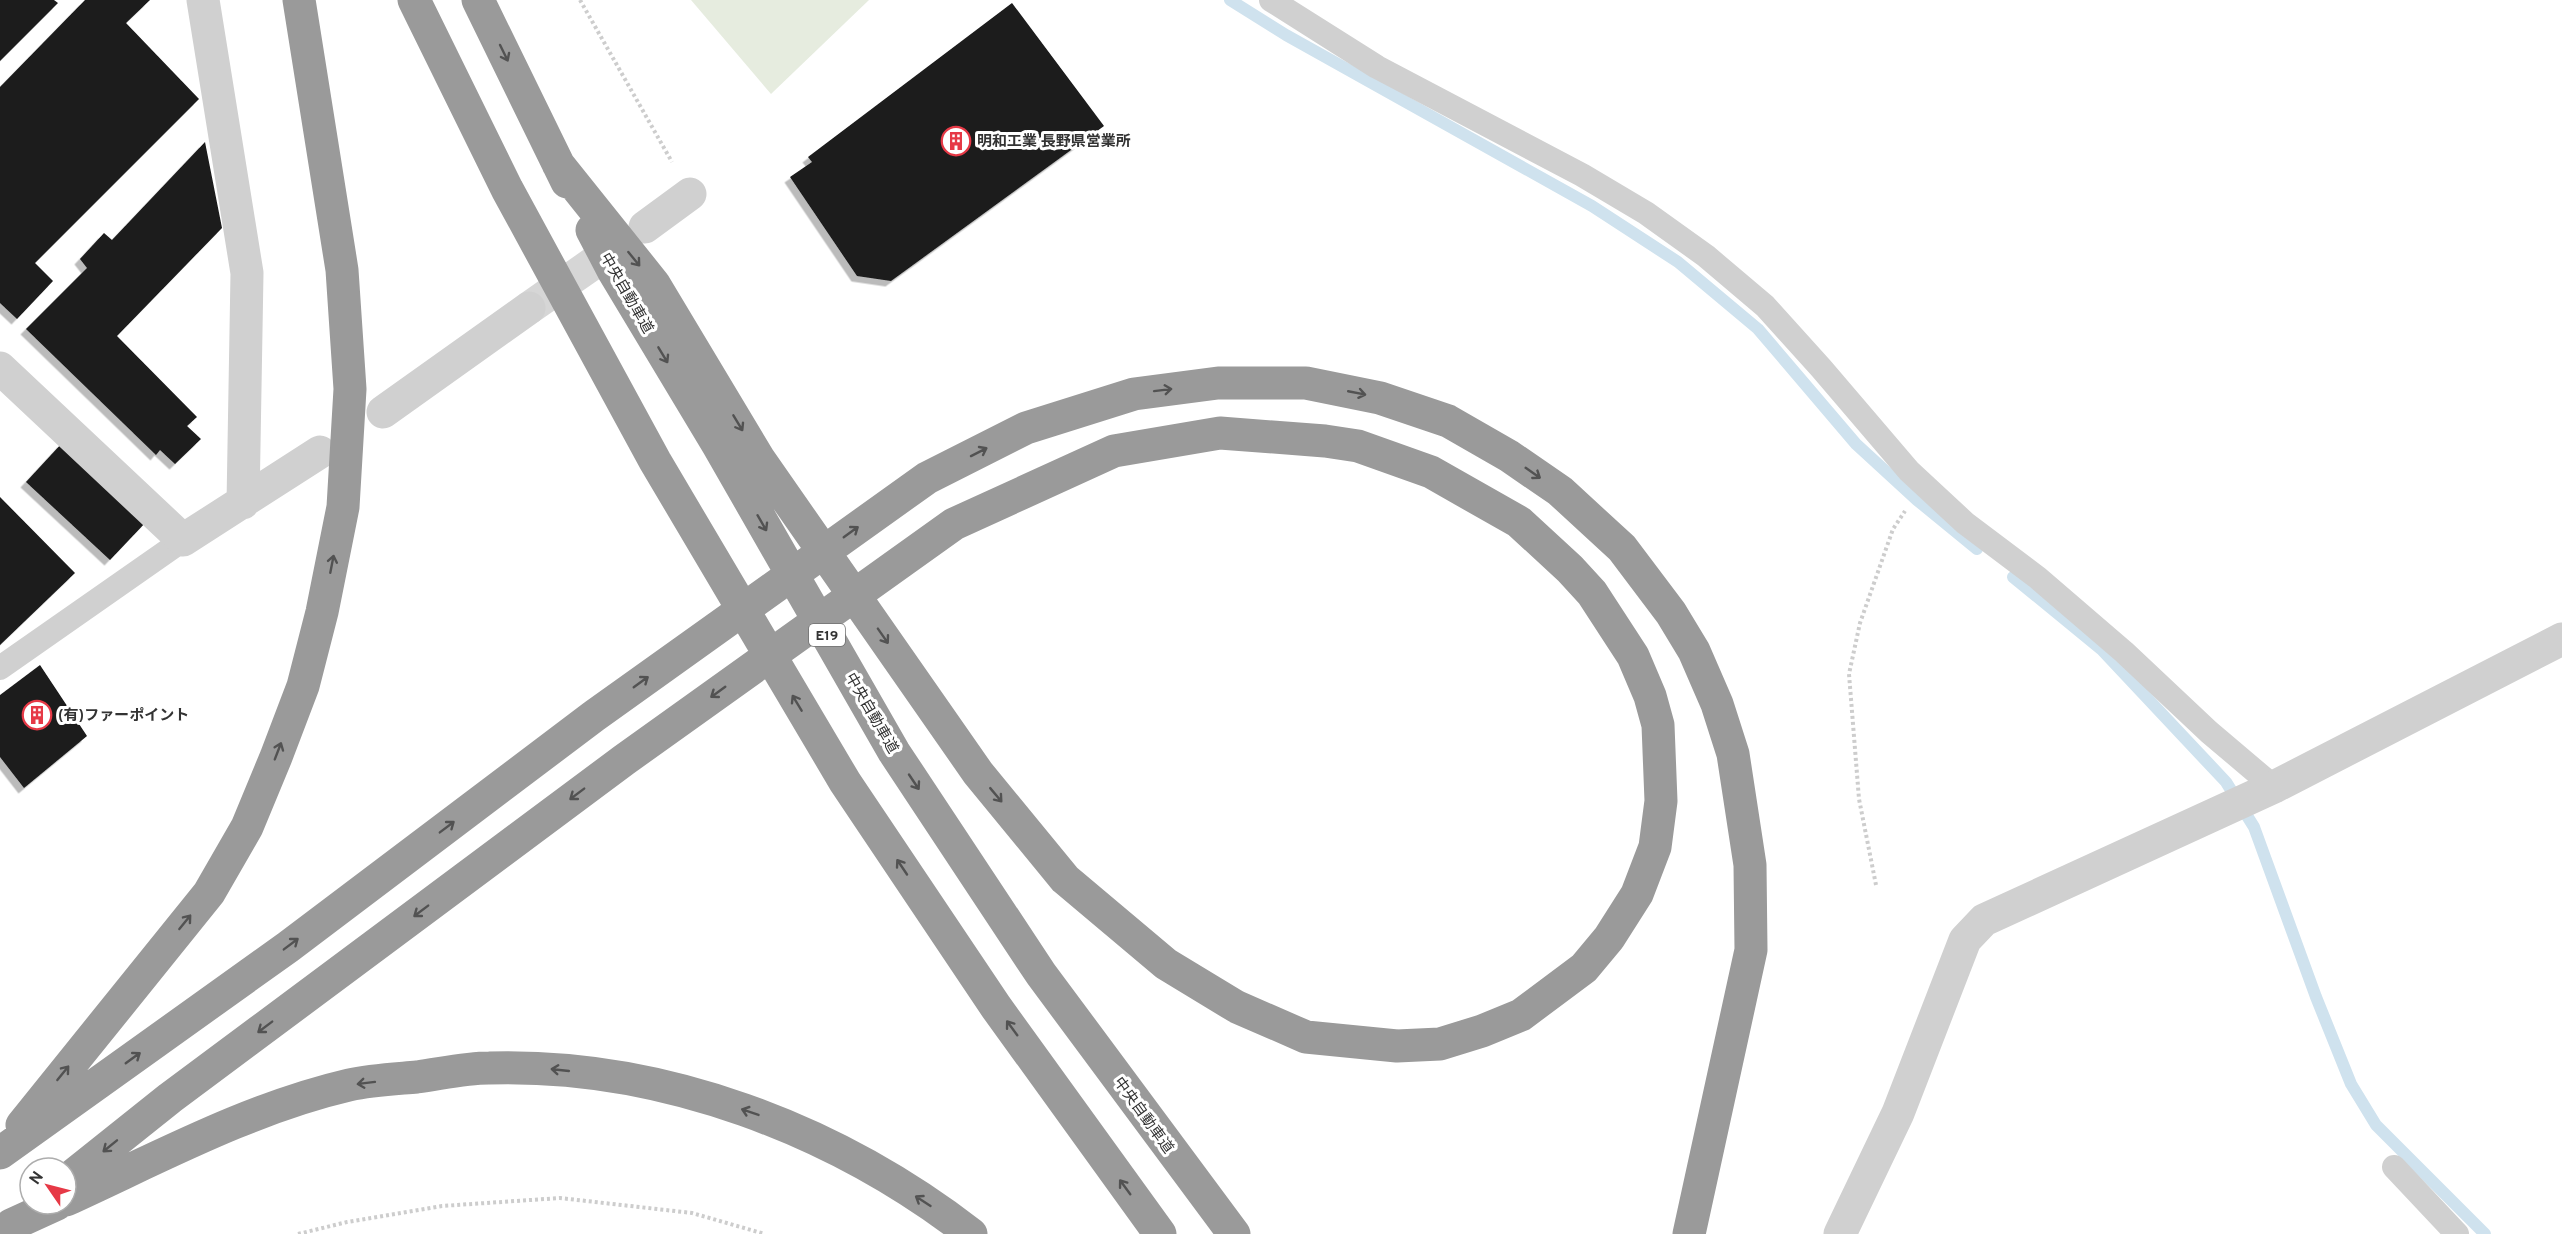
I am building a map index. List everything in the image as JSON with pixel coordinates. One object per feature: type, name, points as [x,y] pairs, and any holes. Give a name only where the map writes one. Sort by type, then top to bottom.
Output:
[{"type":"highway","points":[[0,1153],[209,893],[247,827],[303,686],[322,612],[343,507],[350,389],[342,270],[299,0]]},
{"type":"highway","points":[[414,0],[507,189],[655,461],[845,782],[996,1007],[1160,1234]]},
{"type":"highway","name":"中央自動車道","points":[[478,0],[614,272],[718,445],[894,752],[1041,974],[1234,1234]]},
{"type":"highway","points":[[78,1171],[170,1098],[624,760],[854,595],[954,524],[1114,451],[1220,433],[1358,446],[1441,477],[1520,522],[1592,593],[1633,656],[1650,696],[1658,725],[1661,801],[1655,847],[1637,894],[1609,938],[1577,974],[1521,1015],[1482,1031],[1440,1044],[1397,1046],[1306,1037],[1238,1007],[1166,964],[1065,879],[978,773],[854,595],[759,459],[654,284],[558,164]]},
{"type":"highway","points":[[0,1153],[288,947],[594,716],[927,478],[1026,428],[1134,394],[1218,383],[1306,383],[1380,398],[1448,421],[1509,456],[1560,491],[1622,548],[1671,614],[1694,651],[1718,704],[1733,754],[1750,865],[1750,950],[1689,1234]]},
{"type":"highway","points":[[78,1195],[271,1108],[351,1085],[487,1068],[555,1069],[621,1078],[709,1098],[794,1127],[876,1170],[971,1234]]},
{"type":"highway","points":[[5,1229],[22,1216]]},
{"type":"highway","points":[[5,1229],[32,1216]]},
{"type":"street","points":[[203,0],[247,273],[243,503]]},
{"type":"street","points":[[645,227],[690,194]]},
{"type":"street","points":[[383,412],[529,308]]},
{"type":"street","points":[[0,368],[183,540],[320,452]]},
{"type":"street","points":[[1853,1227],[1965,940],[1984,920],[2267,790],[2562,639]]},
{"type":"lane","points":[[1271,0],[1377,67],[1582,175],[1646,213],[1706,256],[1765,306],[1909,471],[1965,523],[2038,578],[2124,652],[2210,732],[2267,790]]},
{"type":"lane","points":[[0,668],[183,540]]},
{"type":"lane","points":[[2394,1167],[2457,1234]]},
{"type":"path","points":[[580,0],[690,194]]},
{"type":"path","points":[[1876,885],[1859,799],[1849,674],[1860,623],[1893,529],[1905,511]]},
{"type":"path","points":[[298,1234],[347,1222],[442,1206],[560,1198],[692,1212],[765,1234]]},
{"type":"shaded area","points":[[691,0],[869,0],[771,94]]},
{"type":"building","points":[[0,0],[54,0],[58,3],[0,61]]},
{"type":"building","points":[[85,0],[150,0],[126,23],[199,99],[35,263],[53,281],[17,319],[0,303],[0,87]]},
{"type":"building","name":"明和工業 長野県営業所","points":[[1012,3],[1104,126],[891,281],[857,276],[790,177],[812,162],[808,157]]},
{"type":"building","points":[[205,142],[222,228],[117,336],[197,417],[187,426],[201,439],[175,464],[160,450],[156,455],[26,329],[87,268],[80,259],[104,233],[112,240]]},
{"type":"building","points":[[63,442],[147,521],[110,560],[26,482]]},
{"type":"building","points":[[0,497],[75,573],[0,645]]},
{"type":"building","name":"(有)ファーポイント","points":[[40,665],[87,736],[24,788],[0,757],[0,695]]},
{"type":"waterway","points":[[1230,0],[1286,35],[1592,206],[1678,262],[1758,329],[1856,444],[1917,500],[1977,549]]},
{"type":"waterway","points":[[2013,577],[2101,649],[2226,782],[2254,827],[2316,997],[2351,1084],[2376,1125],[2485,1234]]},
{"type":"tunnel","points":[[529,308],[628,239]]},
{"type":"place","name":"明和工業 長野県営業所","points":[[956,141]]},
{"type":"place","name":"(有)ファーポイント","points":[[37,715]]}]
